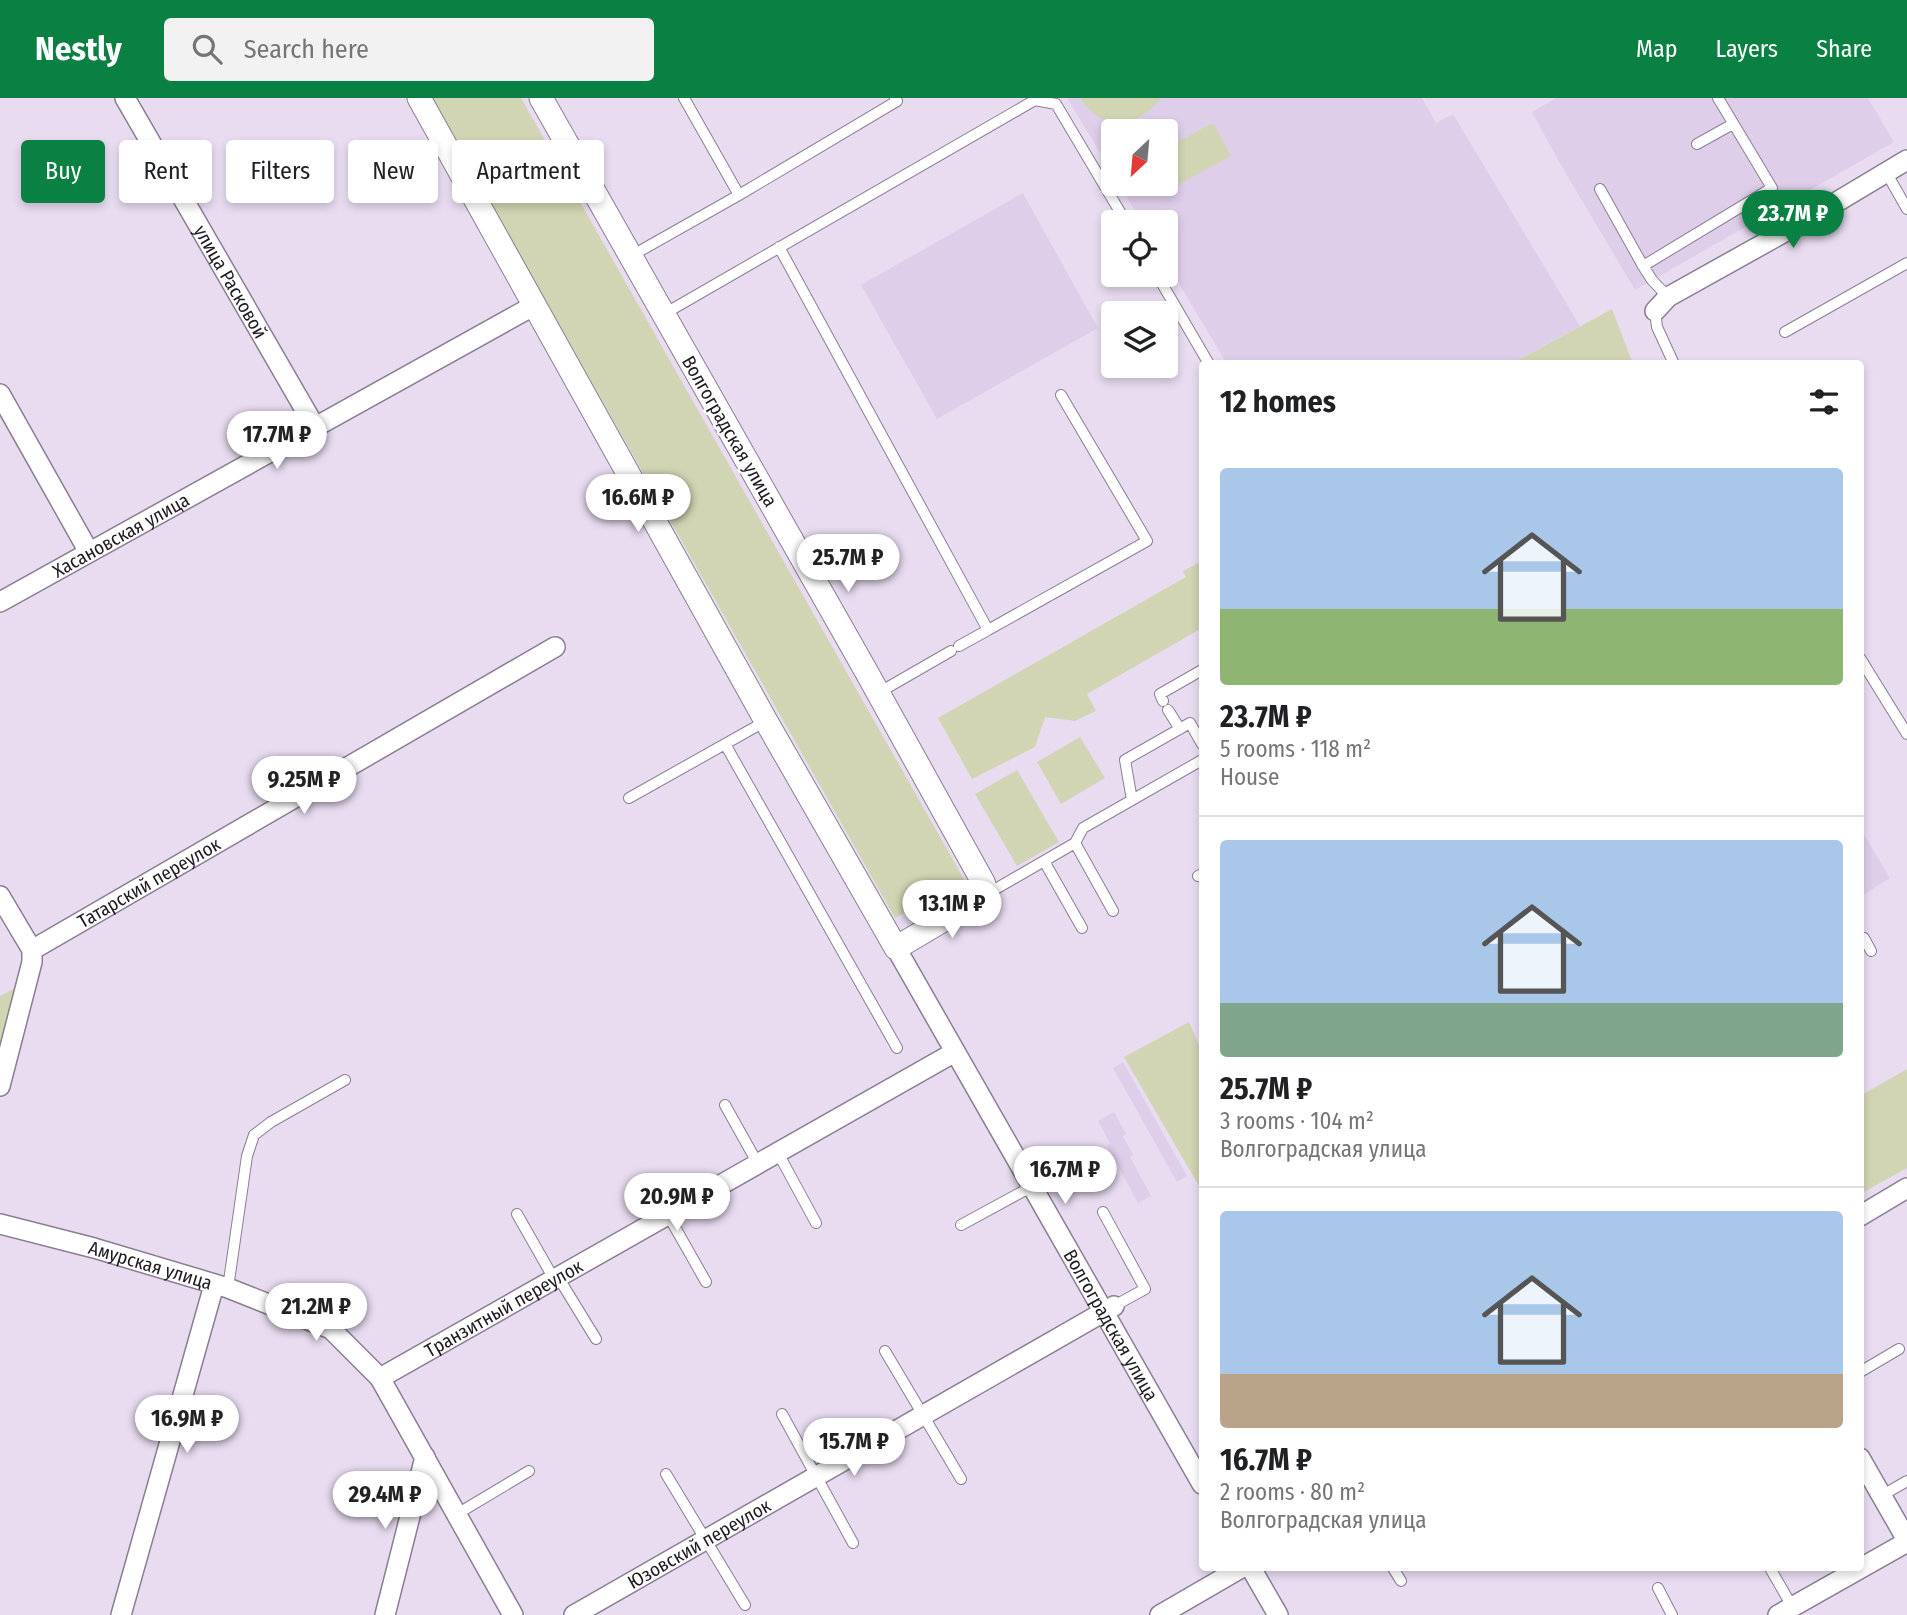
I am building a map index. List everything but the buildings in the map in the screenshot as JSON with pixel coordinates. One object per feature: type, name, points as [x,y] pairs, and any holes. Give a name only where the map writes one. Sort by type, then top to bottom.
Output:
[{"type":"street","name":"улица Расковой","points":[[125,98],[315,427]]},
{"type":"street","name":"Волгоградская улица","points":[[419,98],[766,721],[1031,1187],[1108,1310],[1199,1478]]},
{"type":"street","name":"Волгоградская улица","points":[[541,98],[878,692],[983,882],[987,894]]},
{"type":"street","points":[[1662,304],[1907,160]]},
{"type":"street","name":"Хасановская улица","points":[[0,601],[535,305]]},
{"type":"street","points":[[0,394],[89,552]]},
{"type":"street","name":"Татарский переулок","points":[[32,950],[555,647]]},
{"type":"street","points":[[896,948],[987,894]]},
{"type":"street","points":[[0,896],[32,950],[32,961],[0,1086]]},
{"type":"street","name":"Транзитный переулок","points":[[380,1378],[955,1052]]},
{"type":"street","points":[[1864,1214],[1907,1188]]},
{"type":"street","name":"Амурская улица","points":[[0,1224],[94,1248],[221,1286],[331,1329],[380,1378],[513,1615]]},
{"type":"street","points":[[121,1615],[221,1286]]},
{"type":"street","name":"Юзовский переулок","points":[[574,1615],[1108,1310]]},
{"type":"street","points":[[385,1615],[425,1457]]},
{"type":"street","points":[[1864,1465],[1907,1541],[1864,1567]]},
{"type":"street","points":[[1160,1615],[1236,1571]]},
{"type":"street","points":[[1253,1571],[1278,1615]]},
{"type":"street","points":[[1789,1612],[1857,1571]]},
{"type":"lane","points":[[684,98],[739,195]]},
{"type":"lane","points":[[631,256],[897,101],[895,98]]},
{"type":"lane","points":[[1643,266],[1773,188],[1718,98]]},
{"type":"lane","points":[[664,314],[1035,100],[1056,104],[1119,210]]},
{"type":"lane","points":[[1697,144],[1733,124]]},
{"type":"lane","points":[[1886,172],[1907,209]]},
{"type":"lane","points":[[1600,189],[1652,280],[1662,304],[1657,327],[1672,360]]},
{"type":"lane","points":[[779,247],[988,629]]},
{"type":"lane","points":[[1785,332],[1907,262]]},
{"type":"lane","points":[[1164,287],[1207,360]]},
{"type":"lane","points":[[878,692],[1147,541],[1061,396]]},
{"type":"lane","points":[[1864,664],[1907,734]]},
{"type":"lane","points":[[1180,729],[1160,694],[1199,672]]},
{"type":"lane","points":[[629,798],[766,721]]},
{"type":"lane","points":[[1132,800],[1125,760],[1190,723],[1199,739]]},
{"type":"lane","points":[[725,744],[897,1048]]},
{"type":"lane","points":[[987,894],[1074,843],[1083,828],[1199,762]]},
{"type":"lane","points":[[1074,843],[1113,911]]},
{"type":"lane","points":[[1044,860],[1082,928]]},
{"type":"lane","points":[[1864,938],[1871,951]]},
{"type":"lane","points":[[221,1286],[247,1156],[254,1135],[271,1122],[345,1080]]},
{"type":"lane","points":[[725,1105],[758,1164]]},
{"type":"lane","points":[[778,1153],[816,1223]]},
{"type":"lane","points":[[961,1226],[1031,1187]]},
{"type":"lane","points":[[1103,1212],[1145,1289],[1108,1310]]},
{"type":"lane","points":[[517,1214],[596,1339]]},
{"type":"lane","points":[[668,1215],[706,1283]]},
{"type":"lane","points":[[1864,1370],[1899,1349]]},
{"type":"lane","points":[[885,1351],[961,1479]]},
{"type":"lane","points":[[782,1414],[853,1543]]},
{"type":"lane","points":[[457,1514],[529,1471]]},
{"type":"lane","points":[[666,1474],[745,1605]]},
{"type":"lane","points":[[1881,1496],[1907,1481]]},
{"type":"lane","points":[[1395,1571],[1401,1581]]},
{"type":"lane","points":[[1771,1571],[1789,1612]]},
{"type":"lane","points":[[1657,1588],[1672,1615]]},
{"type":"shaded area","points":[[1067,98],[1422,98],[1436,123],[1453,114],[1580,326],[1518,360],[1225,360],[1178,282],[1178,210],[1135,210],[1126,196],[1178,196],[1178,119],[1101,119],[1101,154]]},
{"type":"shaded area","points":[[1556,98],[1868,98],[1894,142],[1635,290],[1532,112]]},
{"type":"shaded area","points":[[1023,193],[1098,328],[937,419],[861,285]]},
{"type":"shaded area","points":[[1864,835],[1890,878],[1864,894]]},
{"type":"shaded area","points":[[1123,1062],[1187,1176],[1177,1182],[1113,1068]]},
{"type":"shaded area","points":[[1114,1112],[1126,1134],[1123,1136],[1133,1155],[1130,1157],[1151,1196],[1138,1203],[1107,1146],[1110,1143],[1098,1121]]},
{"type":"green space","points":[[431,98],[521,98],[545,140],[455,140]]},
{"type":"green space","points":[[1080,98],[1161,98],[1152,108],[1135,119],[1103,119]]},
{"type":"green space","points":[[1213,123],[1231,156],[1178,185],[1178,142]]},
{"type":"green space","points":[[490,203],[581,203],[965,881],[895,918]]},
{"type":"green space","points":[[1612,309],[1631,360],[1518,360]]},
{"type":"green space","points":[[1199,563],[1199,630],[1087,694],[1096,711],[1075,721],[1045,717],[1035,747],[972,779],[938,718],[1186,577],[1183,571]]},
{"type":"green space","points":[[1080,737],[1105,778],[1061,804],[1037,762]]},
{"type":"green space","points":[[1017,770],[1059,842],[1017,866],[975,794]]},
{"type":"green space","points":[[19,986],[0,1058],[0,996]]},
{"type":"green space","points":[[1189,1022],[1199,1045],[1199,1186],[1124,1057]]},
{"type":"green space","points":[[1907,1069],[1907,1168],[1864,1192],[1864,1094]]}]
